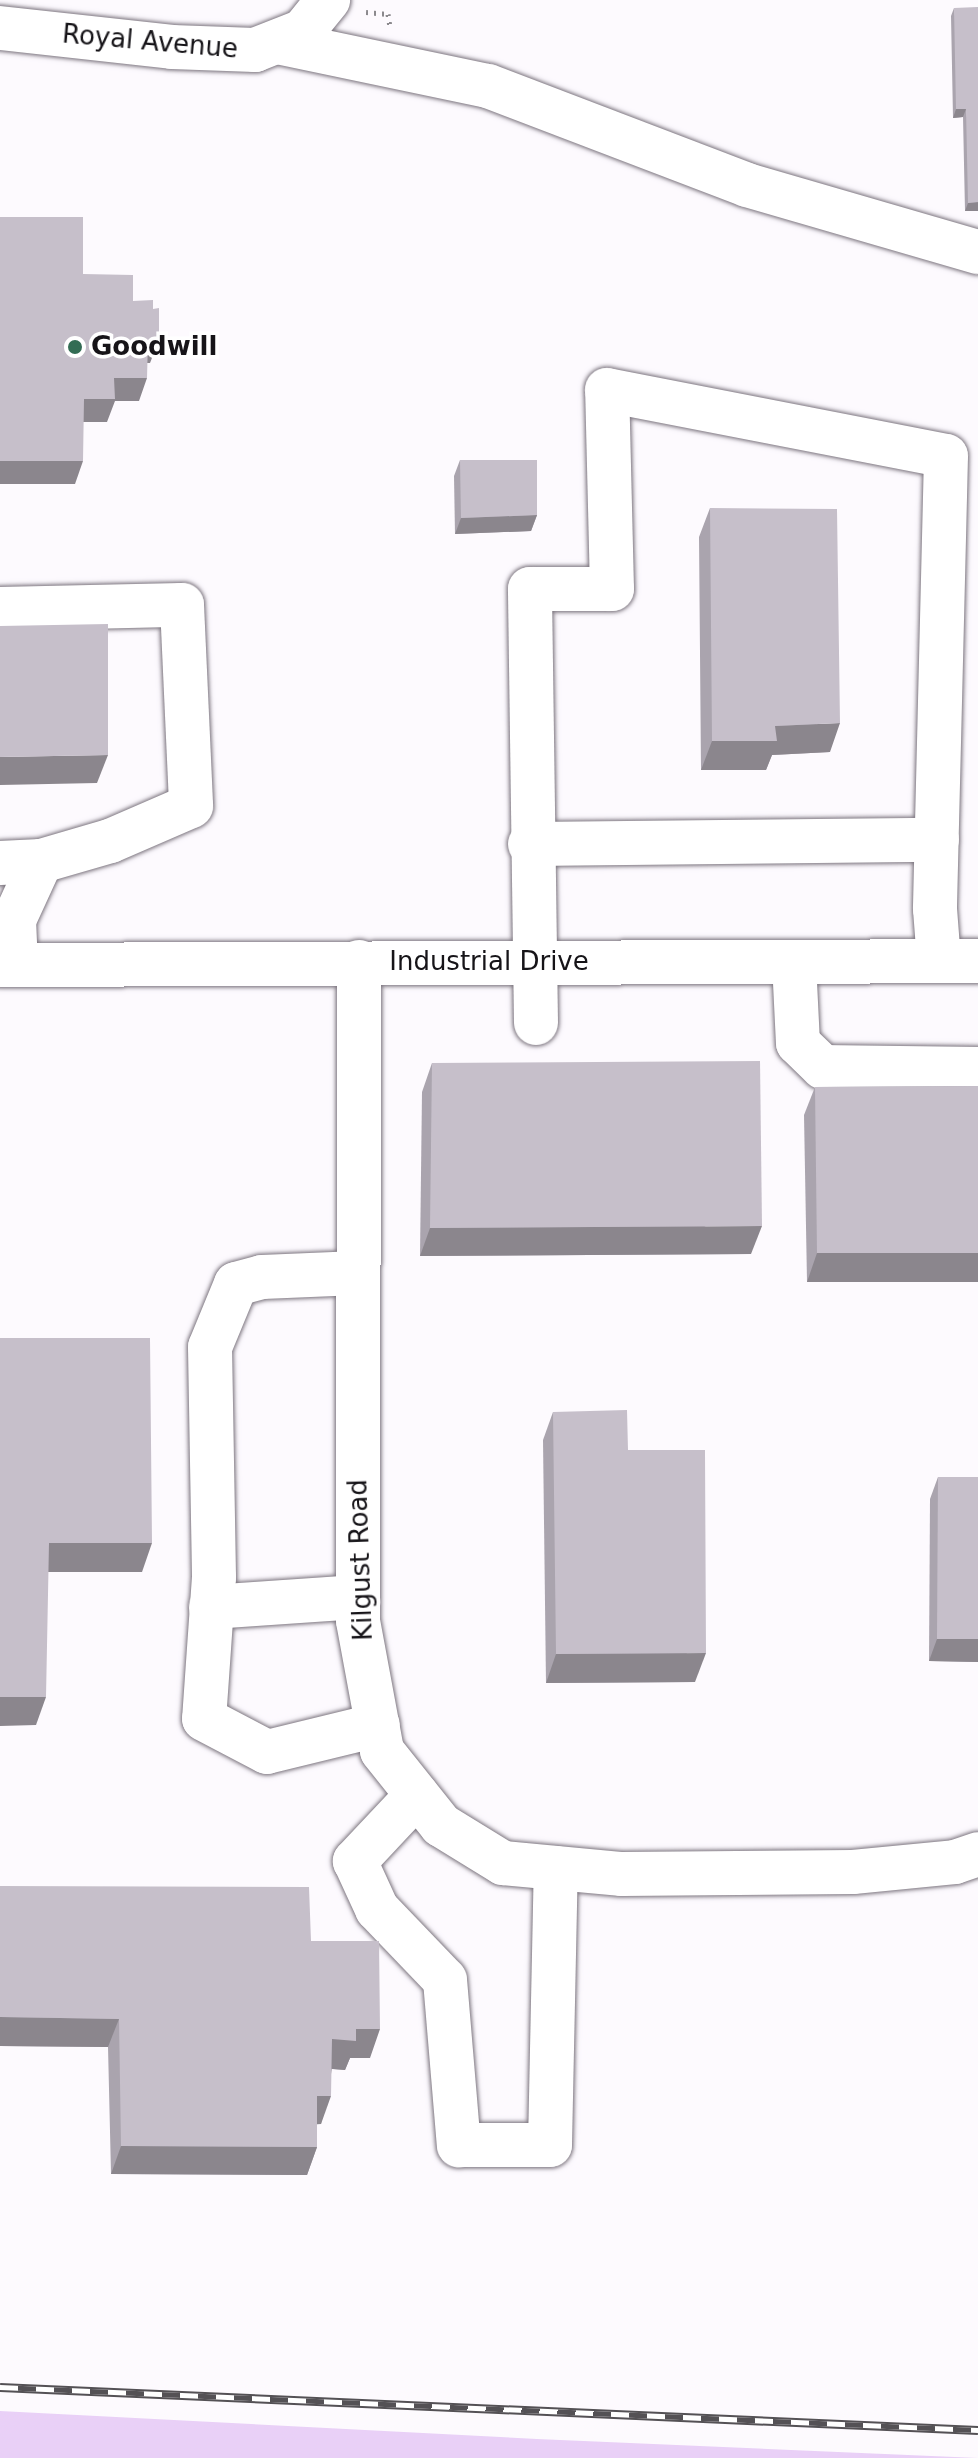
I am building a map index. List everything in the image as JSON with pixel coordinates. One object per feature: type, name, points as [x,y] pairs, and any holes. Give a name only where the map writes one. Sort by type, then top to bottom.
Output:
[{"type":"street","name":"Royal Avenue","points":[[0,28],[56,17],[186,48],[255,50],[282,43],[318,17],[328,0]]},
{"type":"street","points":[[282,43],[488,86],[747,185],[978,252]]},
{"type":"street","points":[[536,1023],[530,844],[530,589],[612,589],[607,390],[946,456],[937,840],[959,961]]},
{"type":"street","points":[[0,609],[182,605],[191,806],[110,841],[20,862],[8,965]]},
{"type":"street","points":[[530,844],[937,840]]},
{"type":"street","name":"Industrial Drive","points":[[8,965],[959,961]]},
{"type":"street","name":"Kilgust Road","points":[[359,962],[358,1597],[382,1751],[441,1825],[503,1863],[622,1874],[853,1872],[955,1862],[978,1854]]},
{"type":"street","points":[[794,962],[798,1043],[823,1067],[978,1069]]},
{"type":"street","points":[[358,1273],[262,1277],[236,1284],[210,1347],[211,1607],[204,1719],[267,1752],[378,1725]]},
{"type":"street","points":[[211,1607],[358,1597]]},
{"type":"street","points":[[417,1795],[355,1861],[377,1909],[445,1980],[459,2145],[550,2145],[556,1868]]},
{"type":"shaded area","points":[[0,2411],[537,2439],[978,2458],[0,2458]]},
{"type":"building","points":[[978,7],[978,202],[968,203],[966,109],[956,109],[954,8]]},
{"type":"building","name":"Goodwill","points":[[0,217],[83,217],[83,274],[133,275],[133,301],[153,300],[153,309],[159,308],[159,340],[148,341],[147,378],[114,378],[115,399],[84,399],[83,461],[0,461]]},
{"type":"building","points":[[460,460],[537,460],[537,515],[461,518]]},
{"type":"building","points":[[710,508],[837,509],[840,723],[775,726],[777,741],[712,741]]},
{"type":"building","points":[[108,624],[108,755],[0,757],[0,626]]},
{"type":"building","points":[[760,1061],[762,1226],[430,1228],[432,1063]]},
{"type":"building","points":[[978,1086],[978,1253],[817,1253],[815,1087]]},
{"type":"building","points":[[0,1338],[150,1338],[152,1543],[49,1543],[46,1697],[0,1697]]},
{"type":"building","points":[[627,1410],[628,1450],[705,1450],[706,1653],[556,1654],[553,1412]]},
{"type":"building","points":[[938,1477],[978,1477],[978,1639],[937,1639]]},
{"type":"building","points":[[0,1886],[309,1887],[311,1941],[379,1941],[380,2029],[356,2029],[356,2041],[332,2039],[331,2096],[317,2096],[317,2147],[121,2146],[119,2019],[0,2017]]},
{"type":"railway","points":[[0,2387],[978,2430]]},
{"type":"place","name":"Goodwill","points":[[75,347]]}]
